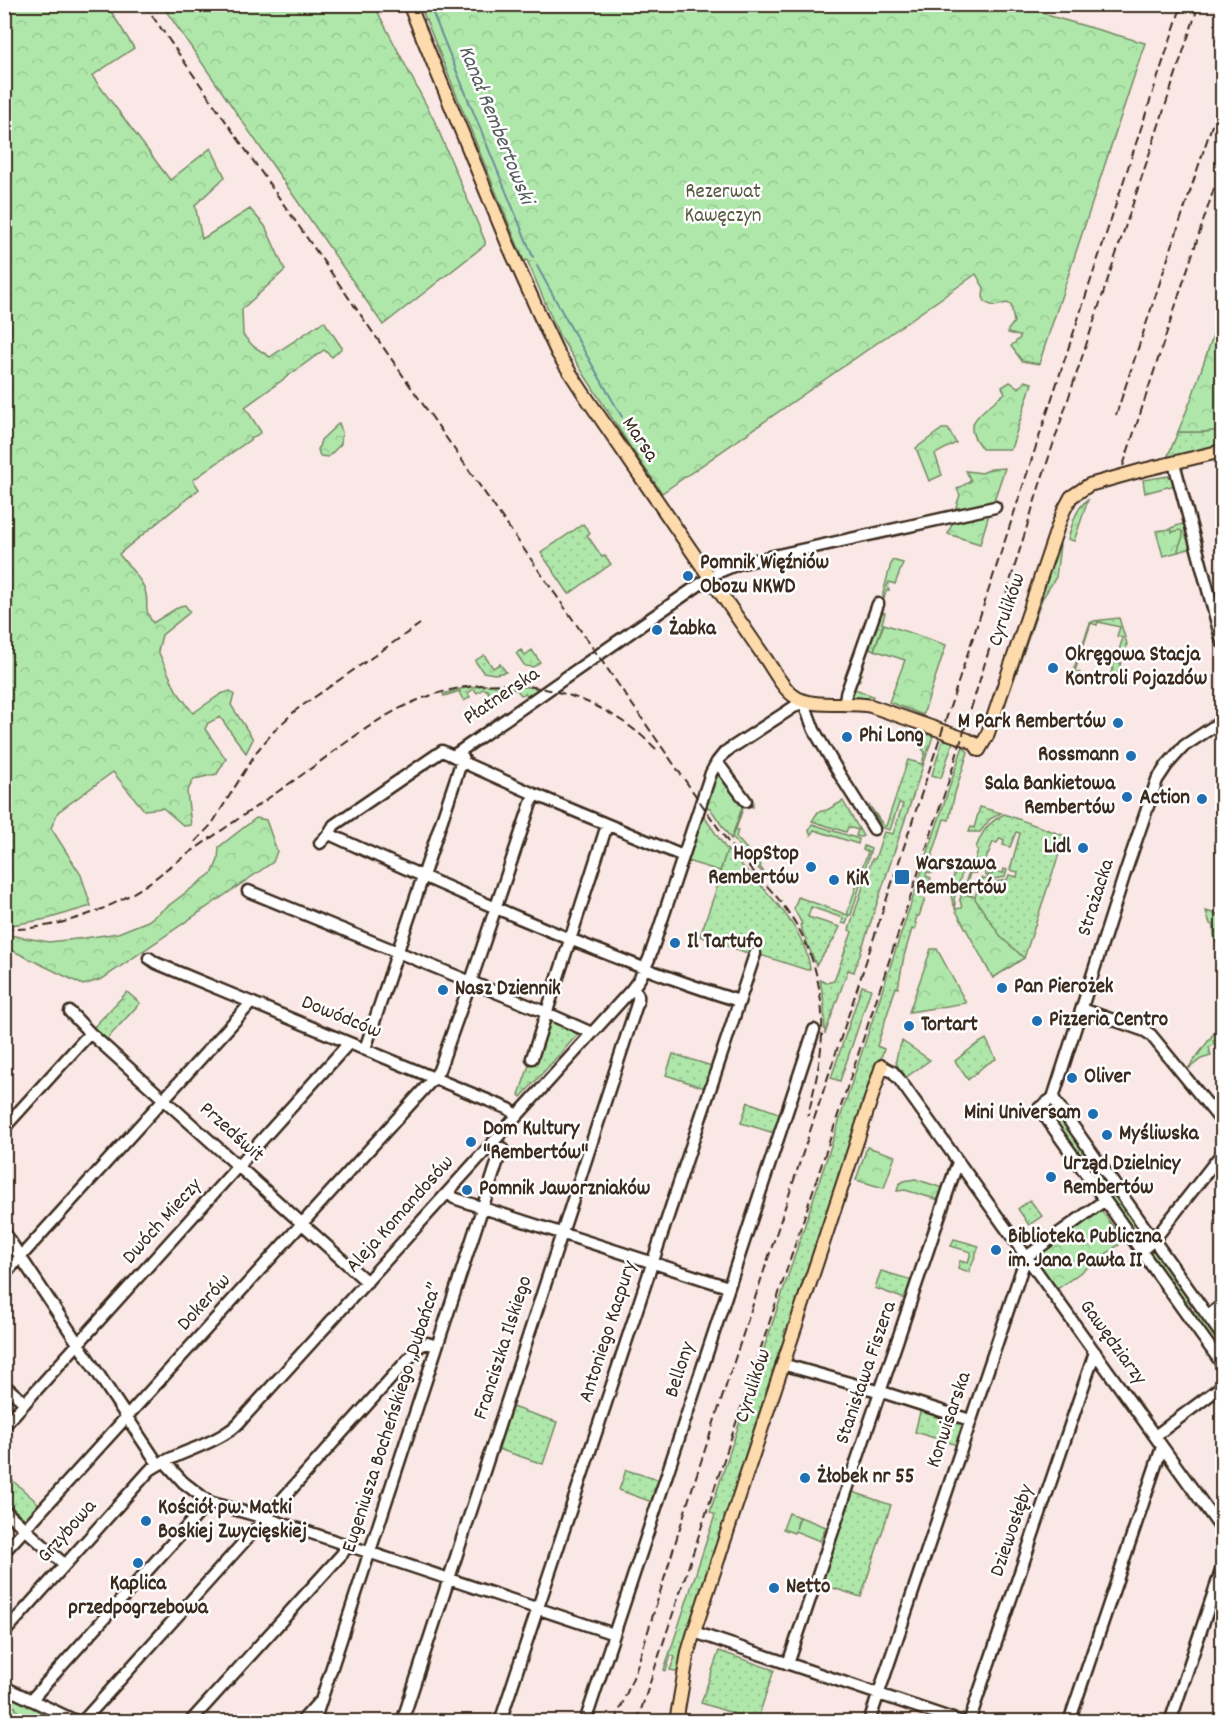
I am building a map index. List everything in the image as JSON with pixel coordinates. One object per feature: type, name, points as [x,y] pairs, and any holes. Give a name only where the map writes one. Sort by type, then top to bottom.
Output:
[{"type":"main road","name":"Marsa","points":[[409,4],[506,240],[558,354],[787,689],[804,701]]},
{"type":"main road","points":[[1174,463],[1222,451]]},
{"type":"main road","name":"Cyrulików","points":[[845,703],[862,704],[880,709],[968,740],[979,750],[987,736],[1064,510],[1071,497],[1083,488],[1174,463]]},
{"type":"main road","points":[[804,701],[822,704],[845,703]]},
{"type":"main road","name":"Cyrulików","points":[[676,1722],[694,1632],[882,1066]]},
{"type":"street","points":[[1174,463],[1222,642]]},
{"type":"street","name":"Płatnerska","points":[[320,843],[334,825],[441,752],[457,759],[466,745],[598,656],[709,577],[738,564],[995,507]]},
{"type":"street","points":[[845,703],[846,692],[878,604]]},
{"type":"street","points":[[644,969],[709,778],[717,762],[725,752],[804,701],[814,730],[874,829]]},
{"type":"street","name":"Strażacka","points":[[1053,1098],[1157,780],[1184,746],[1222,721]]},
{"type":"street","points":[[365,1049],[422,876],[457,759],[683,856]]},
{"type":"street","points":[[717,762],[746,801]]},
{"type":"street","name":"Dokerów","points":[[4,1552],[434,1078],[439,1070],[470,983],[534,794]]},
{"type":"street","points":[[532,1058],[607,825]]},
{"type":"street","points":[[329,834],[571,940],[644,969],[740,1001]]},
{"type":"street","points":[[251,892],[592,1033]]},
{"type":"street","name":"Antoniego Kacpury","points":[[500,1722],[755,954]]},
{"type":"street","name":"Dowódców","points":[[149,958],[251,1003],[509,1109],[517,1116]]},
{"type":"street","name":"Aleja Komandosów","points":[[161,1463],[219,1437],[236,1425],[632,989],[644,969]]},
{"type":"street","name":"Franciszka Ilskiego","points":[[402,1722],[639,999],[637,992],[632,989]]},
{"type":"street","points":[[4,1275],[251,1003]]},
{"type":"street","points":[[1082,1009],[1151,1035],[1222,1122]]},
{"type":"street","name":"Przedświt","points":[[70,1012],[90,1033],[367,1282]]},
{"type":"street","name":"Bellony","points":[[585,1722],[814,1030]]},
{"type":"street","points":[[4,1128],[90,1033]]},
{"type":"street","name":"Dwóch Mieczy","points":[[4,1426],[350,1043]]},
{"type":"street","name":"Gawędziarzy","points":[[882,1066],[893,1072],[899,1079],[1222,1530]]},
{"type":"street","points":[[1222,1336],[1053,1098],[1039,1108],[1222,1364]]},
{"type":"street","name":"Eugeniusza Bocheńskiego „Dubańca”","points":[[314,1722],[502,1149]]},
{"type":"street","points":[[1141,1251],[1154,1240],[1222,1153]]},
{"type":"street","name":"Stanisława Fiszera","points":[[789,1664],[958,1163]]},
{"type":"street","points":[[448,1192],[454,1198],[483,1208],[728,1287]]},
{"type":"street","points":[[1026,1257],[1105,1200]]},
{"type":"street","points":[[4,1232],[127,1419],[161,1463],[209,1502],[265,1518],[614,1634]]},
{"type":"street","name":"Konwisarska","points":[[869,1722],[1026,1257]]},
{"type":"street","points":[[1208,1316],[1222,1305]]},
{"type":"street","points":[[4,1687],[80,1722],[420,1346],[427,1343],[437,1346]]},
{"type":"street","name":"Dziewosłęby","points":[[969,1722],[1095,1352]]},
{"type":"street","points":[[782,1364],[970,1420]]},
{"type":"street","points":[[4,1385],[25,1403]]},
{"type":"street","points":[[1155,1436],[1222,1386]]},
{"type":"street","points":[[1069,1722],[1162,1447]]},
{"type":"street","name":"Grzybowa","points":[[4,1633],[150,1470],[161,1463]]},
{"type":"street","points":[[31,1700],[209,1502]]},
{"type":"street","points":[[4,1510],[65,1564]]},
{"type":"street","points":[[190,1722],[342,1554],[346,1546]]},
{"type":"street","points":[[1170,1722],[1222,1568]]},
{"type":"street","points":[[694,1632],[962,1722]]},
{"type":"street","name":"Eugeniusza Bocheńskiego „Dubańca”","points":[[301,1722],[321,1700]]},
{"type":"green space","points":[[4,5],[107,5],[134,48],[92,76],[170,180],[211,148],[225,177],[195,205],[202,239],[250,209],[265,226],[285,270],[242,309],[243,335],[253,346],[270,357],[324,321],[342,348],[332,357],[324,350],[245,407],[261,432],[193,480],[199,489],[119,554],[143,586],[147,610],[153,623],[180,606],[185,605],[190,612],[162,635],[158,651],[176,690],[193,713],[221,694],[230,691],[234,695],[231,705],[253,739],[246,753],[220,717],[208,723],[205,729],[226,759],[217,774],[194,779],[187,792],[191,825],[184,826],[163,808],[144,810],[113,772],[58,812],[51,828],[81,875],[91,906],[47,919],[5,926]]},
{"type":"green space","points":[[162,5],[374,5],[434,120],[485,245],[383,325]]},
{"type":"green space","name":"Rezerwat Kawęczyn","points":[[420,5],[1029,5],[1050,16],[1145,43],[1039,364],[1022,361],[1011,346],[1020,336],[1008,333],[1014,322],[1011,305],[1007,303],[994,306],[986,303],[983,297],[984,288],[976,274],[662,493],[559,335],[527,260],[524,261]]},
{"type":"green space","points":[[1222,309],[1222,430],[1178,432],[1192,397]]},
{"type":"green space","points":[[1025,381],[1032,383],[1011,449],[982,449],[973,433],[974,422],[1005,393],[1002,387],[1010,382],[1019,388]]},
{"type":"green space","points":[[339,423],[342,432],[341,444],[328,457],[320,456],[318,450],[321,440]]},
{"type":"green space","points":[[942,429],[948,429],[956,443],[935,454],[942,475],[929,481],[916,448]]},
{"type":"green space","points":[[1222,430],[1222,448],[1145,464],[1167,458],[1178,432]]},
{"type":"green space","points":[[1005,468],[993,503],[954,513],[960,495],[957,489],[971,481],[966,471],[982,473],[991,469]]},
{"type":"green space","points":[[1168,476],[1173,479],[1175,485],[1145,493],[1143,480]]},
{"type":"green space","points":[[1088,500],[1074,541],[1068,539],[1077,512]]},
{"type":"green space","points":[[990,511],[980,544],[948,534],[953,521]]},
{"type":"green space","points":[[1185,523],[1192,548],[1178,552],[1182,539],[1172,532],[1171,528]]},
{"type":"green space","points":[[583,524],[590,533],[587,535],[602,557],[605,556],[611,564],[569,594],[541,553]]},
{"type":"green space","points":[[1171,529],[1172,532],[1180,530],[1183,532],[1183,537],[1178,552],[1163,556],[1156,531]]},
{"type":"green space","points":[[1060,545],[1056,577],[1042,599],[1010,691],[1023,643],[1042,596],[1040,594],[1052,556],[1055,557],[1055,547]]},
{"type":"green space","points":[[892,560],[903,563],[895,584],[889,582],[887,587],[889,590],[886,591],[883,603],[883,593]]},
{"type":"green space","points":[[879,611],[885,613],[883,624],[874,650],[869,648],[862,674],[859,676],[860,680],[855,689],[873,696],[871,699],[849,696]]},
{"type":"green space","points":[[1119,618],[1127,644],[1116,678],[1110,676],[1123,638],[1117,636],[1120,627],[1098,622],[1097,625],[1091,623],[1075,671],[1080,673],[1078,678],[1070,680],[1090,623]]},
{"type":"green space","points":[[884,624],[946,645],[923,715],[889,702],[905,660],[874,650]]},
{"type":"green space","points":[[521,650],[525,655],[532,650],[540,662],[533,667],[525,666],[516,653]]},
{"type":"green space","points":[[484,655],[493,668],[500,664],[506,672],[495,674],[483,672],[475,661]]},
{"type":"green space","points":[[486,685],[539,688],[528,697],[513,689],[507,693],[504,689],[491,697],[487,690],[483,689],[477,693],[474,689],[468,693],[470,697],[464,701],[460,691],[444,696],[443,694]]},
{"type":"green space","points":[[926,734],[933,736],[854,972],[848,970],[825,1034],[824,1002],[820,980],[826,983],[834,981],[852,932],[849,930],[872,859],[875,859],[884,832],[893,834],[903,804],[899,803],[890,830],[880,827],[869,805],[886,826],[908,760],[922,764],[925,752],[921,743]]},
{"type":"green space","points":[[943,739],[953,742],[941,778],[932,775]]},
{"type":"green space","points":[[963,746],[968,752],[949,820],[944,819],[929,866],[933,869],[932,873],[927,872],[926,876],[931,878],[928,886],[923,885],[919,897],[925,899],[919,916],[917,916],[915,930],[912,929],[898,988],[896,987],[877,1046],[884,1049],[790,1329],[785,1329],[784,1332],[788,1334],[784,1347],[781,1346],[772,1373],[775,1375],[680,1672],[670,1670],[675,1657],[671,1655],[666,1671],[664,1670],[715,1515],[710,1512]]},
{"type":"green space","points":[[722,774],[744,802],[731,839],[710,808],[706,807],[717,775]]},
{"type":"green space","points":[[843,801],[863,836],[856,836],[858,830],[848,827],[846,832],[812,821],[818,812]]},
{"type":"green space","points":[[744,802],[753,807],[744,805],[736,829],[738,830],[736,837],[761,865],[760,867],[770,880],[749,859],[732,837]]},
{"type":"green space","points":[[980,807],[1001,813],[990,819],[980,832],[969,832],[971,827],[974,828]]},
{"type":"green space","points":[[1004,814],[1065,836],[1024,958],[993,978],[983,960],[960,900],[971,865],[976,873],[970,873],[965,889],[975,897],[981,878],[994,882],[1007,880],[1009,875],[1017,877],[1018,872],[1010,870],[1020,833],[1016,832],[1010,847],[1003,845],[1004,840],[1000,838],[997,843],[993,842],[985,862],[984,867],[989,869],[988,875],[992,875],[994,871],[1003,873],[1004,869],[1007,870],[1005,877],[994,879],[987,877],[978,861],[975,860],[978,850],[976,848],[983,832]]},
{"type":"green space","points":[[703,815],[727,850],[720,871],[687,861]]},
{"type":"green space","points":[[256,818],[266,820],[277,851],[273,862],[102,979],[83,985],[5,947],[5,932],[9,935],[49,942],[118,933],[148,921],[213,872],[218,860],[219,847]]},
{"type":"green space","points":[[812,824],[859,839],[858,844],[814,830],[811,835],[809,830]]},
{"type":"green space","points":[[864,846],[871,849],[851,915],[846,924],[842,923],[843,918],[811,907],[808,917],[840,927],[816,965],[800,925],[802,924],[794,909],[798,897],[848,915],[858,881],[857,867],[862,868],[868,852],[863,850]]},
{"type":"green space","points":[[727,850],[765,890],[789,920],[806,952],[810,969],[751,952],[750,954],[700,936],[722,873],[720,871]]},
{"type":"green space","points":[[959,861],[965,863],[954,899],[956,909],[951,891]]},
{"type":"green space","points":[[962,893],[975,897],[1002,938],[1024,958],[993,978],[955,909],[962,908],[960,900]]},
{"type":"green space","points":[[1206,911],[1222,916],[1222,946],[1215,940],[1213,925],[1210,924]]},
{"type":"green space","points":[[931,949],[937,949],[966,1003],[909,1012]]},
{"type":"green space","points":[[862,986],[871,989],[840,1081],[831,1078]]},
{"type":"green space","points":[[127,992],[140,1003],[106,1040],[93,1028]]},
{"type":"green space","points":[[551,1020],[579,1033],[521,1097],[519,1095],[531,1059]]},
{"type":"green space","points":[[1222,1022],[1222,1032],[1218,1033],[1222,1033],[1222,1038],[1213,1041],[1214,1045],[1209,1047],[1211,1056],[1201,1059],[1187,1070]]},
{"type":"green space","points":[[986,1039],[996,1059],[985,1065],[968,1080],[955,1061]]},
{"type":"green space","points":[[902,1041],[930,1060],[905,1078],[896,1064]]},
{"type":"green space","points":[[673,1054],[712,1066],[705,1088],[666,1075]]},
{"type":"green space","points":[[748,1102],[781,1114],[774,1133],[741,1123]]},
{"type":"green space","points":[[1050,1105],[1054,1106],[1085,1150],[1078,1155],[1047,1112],[1046,1109]]},
{"type":"green space","points":[[867,1147],[895,1156],[884,1188],[856,1180]]},
{"type":"green space","points":[[1088,1154],[1137,1223],[1130,1228],[1081,1159]]},
{"type":"green space","points":[[915,1179],[943,1188],[939,1200],[905,1190],[897,1191],[899,1184]]},
{"type":"green space","points":[[1030,1200],[1042,1216],[1029,1225],[1018,1209]]},
{"type":"green space","points":[[1100,1209],[1124,1241],[1056,1290],[1033,1257]]},
{"type":"green space","points":[[954,1239],[979,1246],[969,1272],[958,1268],[960,1261],[968,1263],[971,1252],[951,1246]]},
{"type":"green space","points":[[1152,1250],[1156,1252],[1195,1304],[1188,1309],[1149,1255]]},
{"type":"green space","points":[[881,1271],[912,1280],[905,1299],[875,1288]]},
{"type":"green space","points":[[1198,1308],[1222,1343],[1222,1357],[1191,1313]]},
{"type":"green space","points":[[512,1407],[557,1422],[543,1464],[498,1449]]},
{"type":"green space","points":[[921,1408],[964,1423],[957,1445],[915,1432]]},
{"type":"green space","points":[[626,1470],[659,1480],[654,1489],[652,1502],[619,1490]]},
{"type":"green space","points":[[12,1480],[39,1504],[25,1519],[5,1501],[5,1489]]},
{"type":"green space","points":[[853,1492],[891,1505],[861,1597],[821,1584]]},
{"type":"green space","points":[[789,1513],[799,1517],[796,1529],[800,1517],[826,1527],[820,1541],[783,1529]]},
{"type":"green space","points":[[719,1651],[774,1670],[757,1721],[701,1703]]},
{"type":"green space","points":[[5,1691],[72,1721],[45,1721],[25,1717],[5,1702]]},
{"type":"green space","points":[[5,1702],[15,1707],[19,1714],[39,1721],[5,1721]]},
{"type":"waterway","name":"Kanał Rembertowski","points":[[429,4],[533,257]]},
{"type":"waterway","name":"Kanał Rembertowski","points":[[537,266],[622,417]]},
{"type":"waterway","name":"Kanał Rembertowski","points":[[628,425],[653,461]]},
{"type":"railway","points":[[144,4],[728,842],[774,894],[797,925],[815,970],[822,1018],[820,1055],[808,1116]]},
{"type":"railway","points":[[615,1722],[636,1670],[691,1492],[1182,4]]},
{"type":"railway","points":[[637,1722],[949,780],[1040,484],[1199,4]]},
{"type":"railway","points":[[1116,415],[1222,95]]},
{"type":"railway","points":[[1123,466],[1222,164]]},
{"type":"railway","points":[[195,842],[212,824],[257,751],[276,729],[296,710],[420,624]]},
{"type":"railway","points":[[165,870],[366,728],[409,704],[441,692],[474,686],[507,684],[540,688],[572,696],[602,709],[630,727],[656,749]]},
{"type":"railway","points":[[4,929],[49,925],[94,912],[135,892],[171,865]]},
{"type":"place","name":"Pomnik Więźniów Obozu NKWD","points":[[688,576]]},
{"type":"place","name":"Żabka","points":[[657,630]]},
{"type":"place","name":"Okręgowa Stacja Kontroli Pojazdów","points":[[1053,668]]},
{"type":"place","name":"M Park Rembertów","points":[[1118,723]]},
{"type":"place","name":"Phi Long","points":[[847,737]]},
{"type":"place","name":"Rossmann","points":[[1131,756]]},
{"type":"place","name":"Sala Bankietowa Rembertów","points":[[1127,797]]},
{"type":"place","name":"Action","points":[[1202,799]]},
{"type":"place","name":"Lidl","points":[[1083,848]]},
{"type":"place","name":"HopStop Rembertów","points":[[811,867]]},
{"type":"place","name":"Warszawa Rembertów","points":[[902,877]]},
{"type":"place","name":"KiK","points":[[834,880]]},
{"type":"place","name":"Il Tartufo","points":[[675,943]]},
{"type":"place","name":"Pan Pierożek","points":[[1002,988]]},
{"type":"place","name":"Nasz Dziennik","points":[[443,990]]},
{"type":"place","name":"Pizzeria Centro","points":[[1037,1021]]},
{"type":"place","name":"Tortart","points":[[909,1026]]},
{"type":"place","name":"Oliver","points":[[1072,1078]]},
{"type":"place","name":"Mini Universam","points":[[1093,1114]]},
{"type":"place","name":"Myśliwska","points":[[1107,1135]]},
{"type":"place","name":"Dom Kultury \"Rembertów\"","points":[[471,1142]]},
{"type":"place","name":"Urząd Dzielnicy Rembertów","points":[[1051,1177]]},
{"type":"place","name":"Pomnik Jaworzniaków","points":[[467,1190]]},
{"type":"place","name":"Biblioteka Publiczna im. Jana Pawła II","points":[[996,1250]]},
{"type":"place","name":"Żłobek nr 55","points":[[805,1478]]},
{"type":"place","name":"Kościół pw. Matki Boskiej Zwycięskiej","points":[[146,1521]]},
{"type":"place","name":"Kaplica przedpogrzebowa","points":[[138,1563]]},
{"type":"place","name":"Netto","points":[[774,1588]]}]
